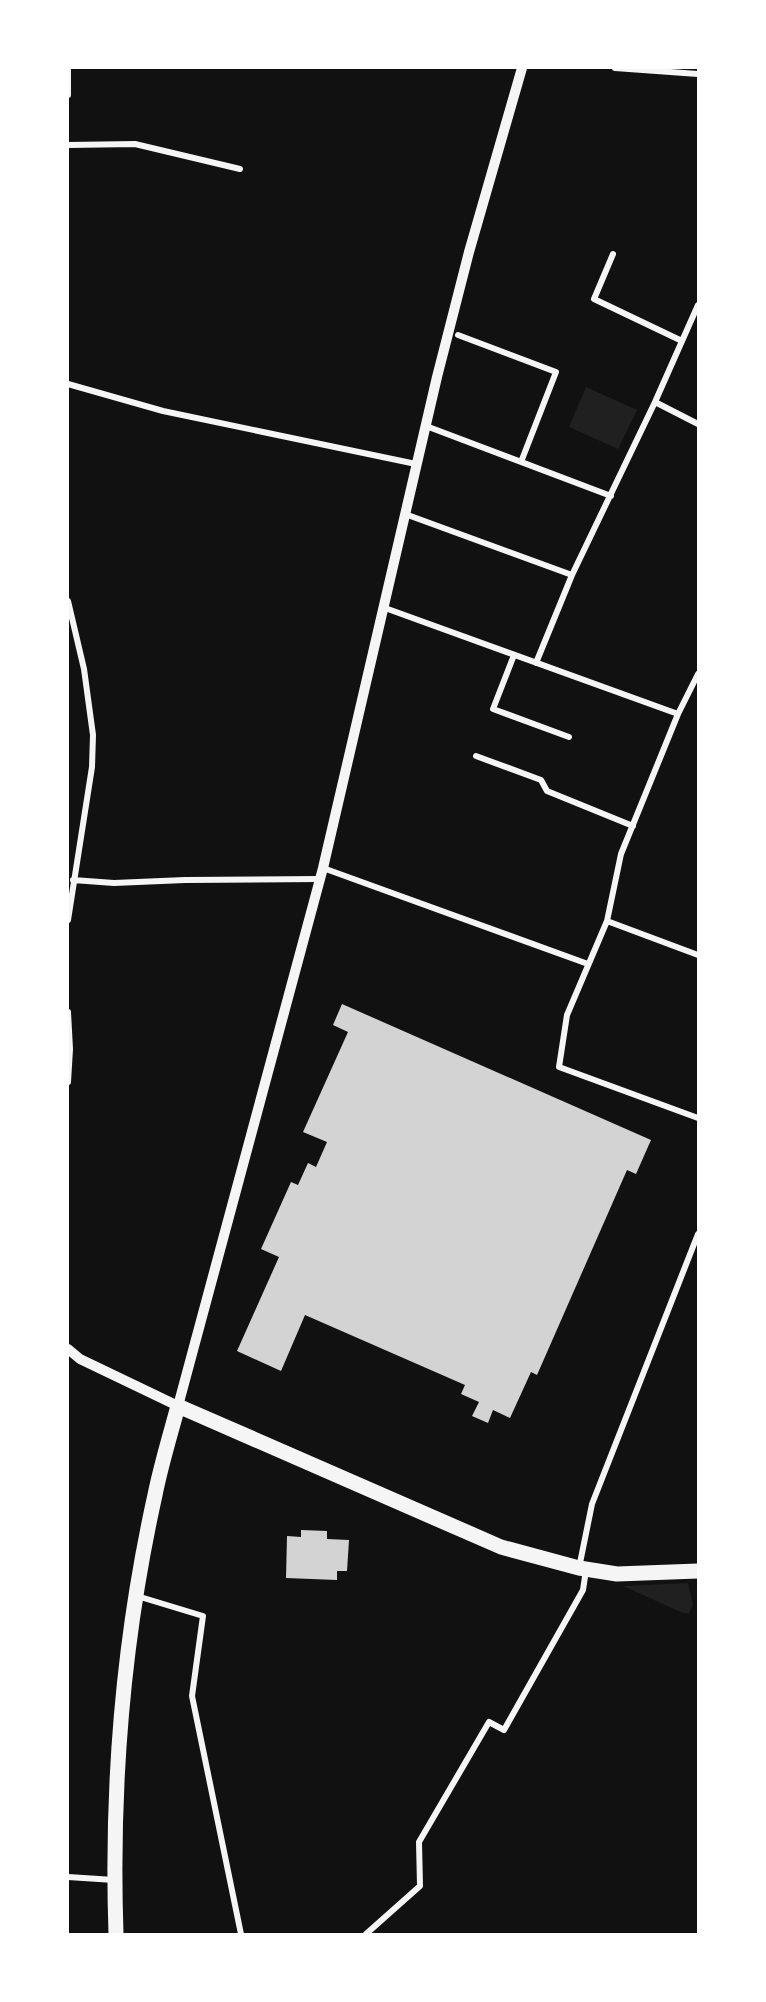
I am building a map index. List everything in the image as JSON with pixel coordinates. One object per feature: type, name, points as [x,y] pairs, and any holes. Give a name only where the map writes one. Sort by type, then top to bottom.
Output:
[{"type":"main road","points":[[116,1935],[114,1880],[122,1699],[136,1595],[155,1494],[178,1406],[501,1547],[583,1569],[617,1574],[698,1573]]},
{"type":"street","points":[[68,68],[68,95]]},
{"type":"street","points":[[68,1349],[80,1359],[178,1406],[322,873],[385,608],[416,464],[469,252],[522,68]]},
{"type":"street","points":[[615,68],[699,74]]},
{"type":"street","points":[[68,145],[135,144],[240,169]]},
{"type":"street","points":[[613,254],[594,299],[682,341]]},
{"type":"street","points":[[536,663],[572,574],[611,496],[699,305]]},
{"type":"street","points":[[458,335],[556,372],[520,462]]},
{"type":"street","points":[[68,384],[163,411],[416,464]]},
{"type":"street","points":[[655,402],[699,424]]},
{"type":"street","points":[[426,426],[611,496]]},
{"type":"street","points":[[405,514],[572,574]]},
{"type":"street","points":[[68,601],[84,669],[93,735],[92,767],[68,920]]},
{"type":"street","points":[[385,608],[678,714]]},
{"type":"street","points":[[514,656],[493,709],[568,737]]},
{"type":"street","points":[[699,674],[678,714],[621,854],[607,921],[567,1015],[559,1067],[699,1118]]},
{"type":"street","points":[[476,756],[541,780],[547,791],[633,826]]},
{"type":"street","points":[[73,880],[114,883],[322,873],[588,964]]},
{"type":"street","points":[[607,921],[699,955]]},
{"type":"street","points":[[68,1012],[68,1082]]},
{"type":"street","points":[[366,1935],[420,1886],[419,1842],[489,1722],[504,1730],[583,1590],[583,1569],[592,1504],[699,1234]]},
{"type":"street","points":[[136,1595],[203,1616],[192,1696],[241,1935]]},
{"type":"street","points":[[68,1877],[114,1880]]},
{"type":"shaded area","points":[[586,387],[637,410],[618,449],[569,427]]},
{"type":"shaded area","points":[[688,1583],[693,1605],[689,1613],[683,1613],[623,1586]]},
{"type":"building","points":[[342,1004],[651,1140],[636,1174],[627,1170],[537,1375],[531,1372],[510,1418],[493,1410],[488,1423],[472,1416],[479,1402],[461,1394],[465,1385],[305,1315],[281,1371],[237,1351],[279,1257],[261,1249],[291,1182],[298,1185],[308,1163],[316,1167],[327,1142],[303,1132],[348,1032],[333,1025]]},
{"type":"building","points":[[301,1530],[327,1531],[327,1539],[349,1540],[347,1571],[337,1571],[337,1580],[286,1578],[287,1536],[301,1537]]}]
